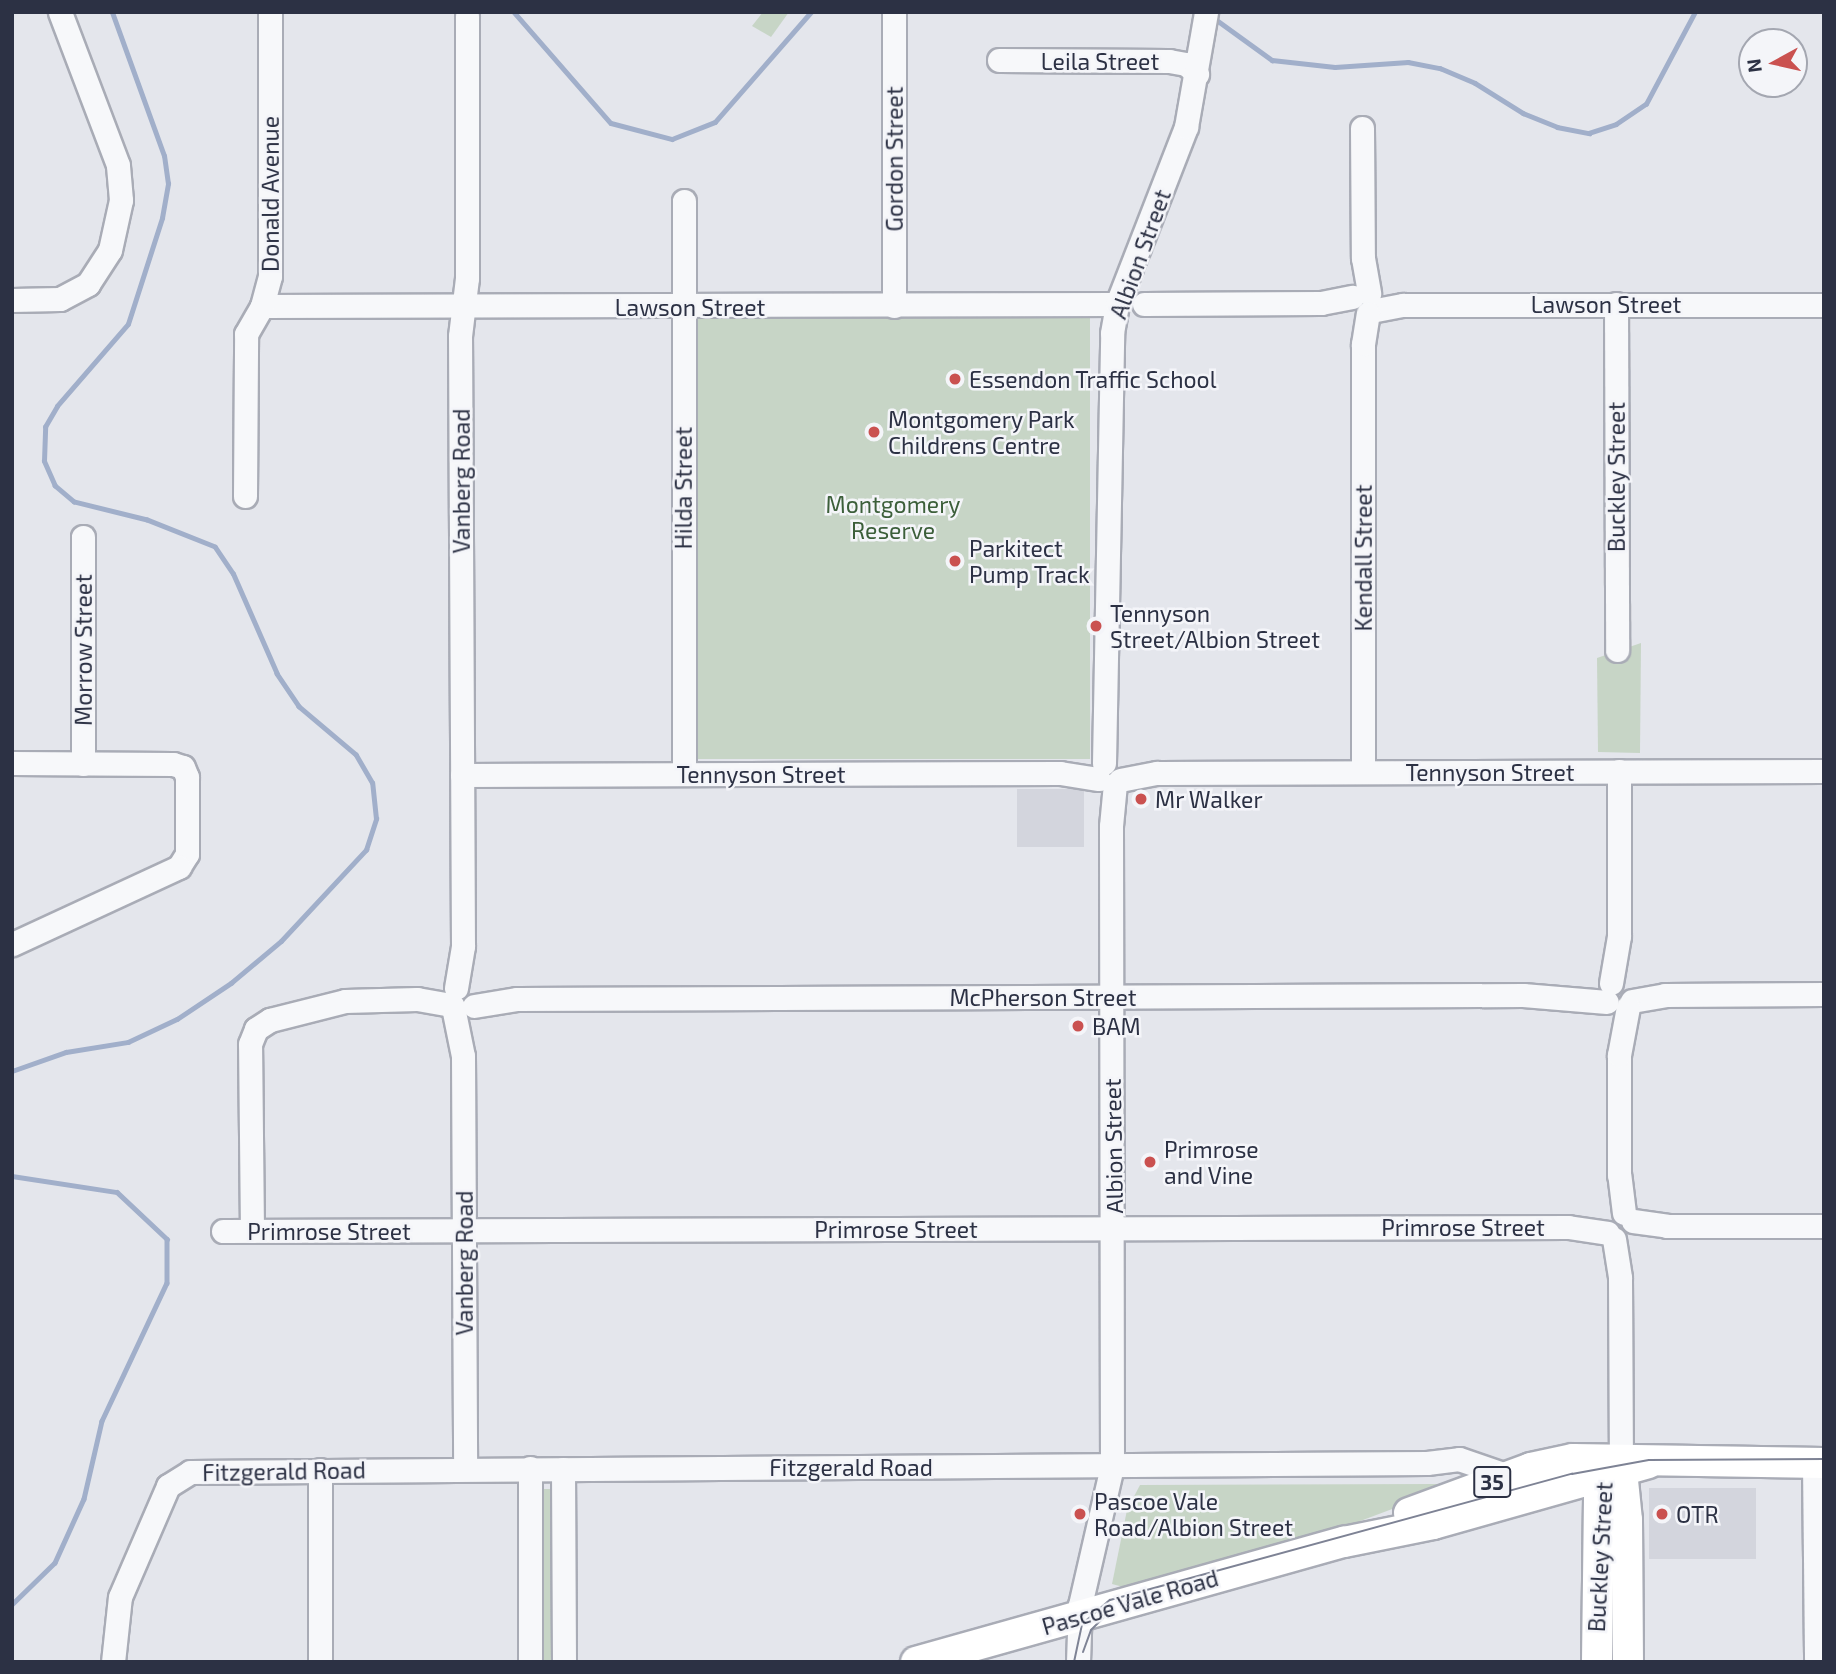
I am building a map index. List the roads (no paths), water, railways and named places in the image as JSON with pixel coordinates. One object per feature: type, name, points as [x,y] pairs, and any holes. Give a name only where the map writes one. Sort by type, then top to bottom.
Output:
[{"type":"main road","name":"Pascoe Vale Road","points":[[1344,1542],[1509,1476],[1573,1459],[1624,1468],[1819,1463]]},
{"type":"main road","name":"Pascoe Vale Road","points":[[916,1662],[1344,1542],[1433,1524],[1624,1468]]},
{"type":"main road","name":"Buckley Street","points":[[1624,1468],[1628,1662]]},
{"type":"main road","name":"Buckley Street","points":[[1597,1662],[1596,1562],[1624,1468]]},
{"type":"main road","points":[[1596,1562],[1627,1555]]},
{"type":"street","points":[[12,300],[60,299],[88,284],[110,250],[121,200],[118,165],[60,12]]},
{"type":"street","name":"Donald Avenue","points":[[245,496],[246,334],[262,306],[270,276],[270,12]]},
{"type":"street","name":"Gordon Street","points":[[894,12],[894,306]]},
{"type":"street","name":"Albion Street","points":[[1077,1662],[1079,1616],[1112,1466],[1114,1228],[1108,502],[1112,333],[1117,304],[1177,154],[1197,74],[1206,12]]},
{"type":"street","name":"Vanberg Road","points":[[465,1469],[460,337],[463,307],[467,16]]},
{"type":"street","name":"Leila Street","points":[[999,60],[1169,61],[1186,64],[1197,74]]},
{"type":"street","name":"Kendall Street","points":[[1363,128],[1363,772]]},
{"type":"street","name":"Hilda Street","points":[[684,201],[684,774]]},
{"type":"street","name":"Lawson Street","points":[[1144,304],[1819,302]]},
{"type":"street","name":"Buckley Street","points":[[1616,303],[1616,650]]},
{"type":"street","name":"Lawson Street","points":[[262,306],[1117,304]]},
{"type":"street","name":"Morrow Street","points":[[83,537],[83,764]]},
{"type":"street","points":[[12,763],[183,767],[187,777],[184,861],[171,871],[12,944]]},
{"type":"street","name":"Buckley Street","points":[[1619,771],[1619,1175],[1624,1468]]},
{"type":"street","name":"Tennyson Street","points":[[462,775],[1824,771]]},
{"type":"street","name":"McPherson Street","points":[[251,1231],[250,1044],[256,1029],[270,1020],[345,1001],[463,998],[1824,994]]},
{"type":"street","name":"Primrose Street","points":[[223,1231],[1824,1226]]},
{"type":"street","name":"Fitzgerald Road","points":[[113,1662],[120,1597],[168,1486],[190,1472],[1112,1466],[1468,1460],[1509,1476]]},
{"type":"street","points":[[1816,1662],[1819,1463]]},
{"type":"street","points":[[530,1468],[530,1662]]},
{"type":"street","points":[[563,1469],[564,1662]]},
{"type":"street","points":[[320,1470],[320,1662]]},
{"type":"waterway","points":[[12,1071],[66,1052],[128,1042],[177,1019],[231,983],[281,941],[366,850],[376,819],[372,783],[356,755],[299,707],[277,674],[233,574],[215,547],[147,520],[74,502],[55,486],[44,461],[45,427],[57,406],[128,324],[162,218],[168,184],[164,156],[112,12]]},
{"type":"waterway","points":[[514,12],[611,123],[672,139],[715,122],[811,12]]},
{"type":"waterway","points":[[1214,18],[1272,60],[1335,67],[1408,62],[1440,68],[1475,83],[1523,113],[1557,127],[1589,133],[1616,124],[1646,104],[1695,12]]},
{"type":"waterway","points":[[12,1176],[117,1192],[167,1239],[167,1283],[102,1421],[84,1499],[55,1563],[12,1605]]},
{"type":"tram line","points":[[1074,1662],[1082,1624],[1110,1600],[1572,1474],[1649,1460],[1824,1459]]},
{"type":"tram line","points":[[1083,1652],[1091,1630],[1111,1610]]},
{"type":"place","name":"Essendon Traffic School","points":[[955,379]]},
{"type":"place","name":"Montgomery Park Childrens Centre","points":[[874,432]]},
{"type":"place","name":"Parkitect Pump Track","points":[[955,561]]},
{"type":"place","name":"Tennyson Street/Albion Street","points":[[1096,626]]},
{"type":"place","name":"Mr Walker","points":[[1141,799]]},
{"type":"place","name":"BAM","points":[[1078,1026]]},
{"type":"place","name":"Primrose and Vine","points":[[1150,1162]]},
{"type":"place","name":"Pascoe Vale Road/Albion Street","points":[[1080,1514]]},
{"type":"place","name":"OTR","points":[[1662,1514]]},
{"type":"park label","name":"Montgomery Reserve","points":[[893,517]]}]
